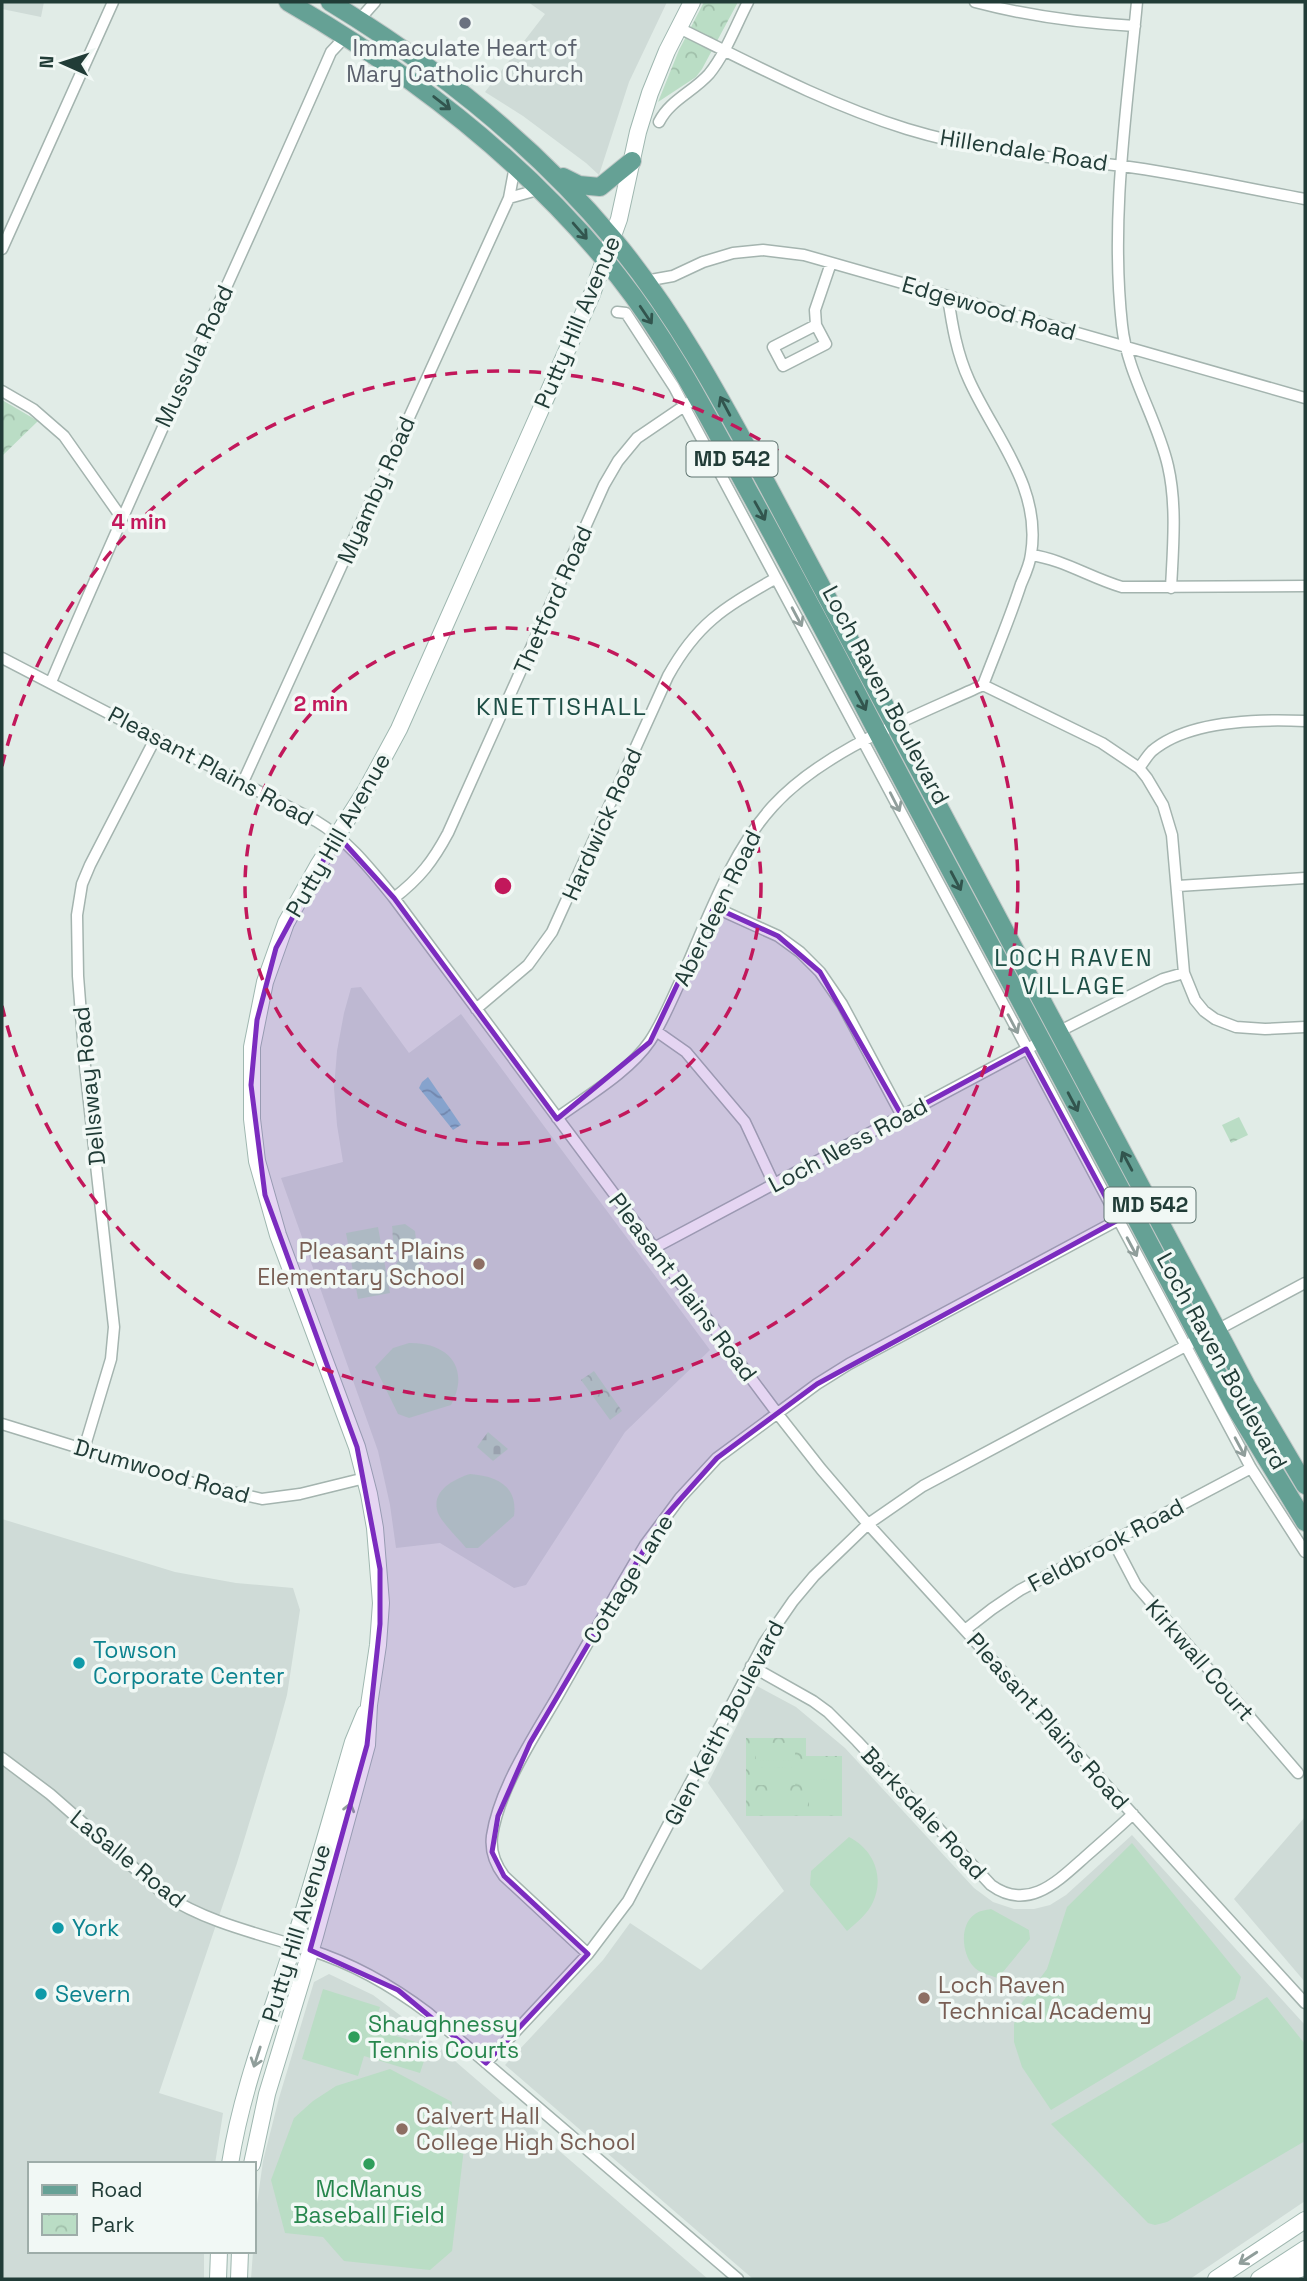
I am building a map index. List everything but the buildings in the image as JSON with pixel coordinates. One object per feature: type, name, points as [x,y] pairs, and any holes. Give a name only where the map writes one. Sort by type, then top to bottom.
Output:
[{"type":"main road","name":"Loch Raven Boulevard","points":[[288,2],[346,36],[429,93],[541,189],[605,260],[657,331],[691,402],[792,569],[871,738],[1192,1342],[1305,1522]]},
{"type":"main road","name":"Loch Raven Boulevard","points":[[330,2],[433,70],[551,171],[613,239],[687,340],[712,381],[1217,1330],[1305,1485]]},
{"type":"main road","points":[[346,36],[359,20]]},
{"type":"main road","points":[[551,171],[579,185],[593,187],[606,184],[632,161]]},
{"type":"main road","points":[[1034,1045],[1058,1032]]},
{"type":"main road","points":[[1192,1342],[1217,1330]]},
{"type":"street","points":[[2,249],[113,2]]},
{"type":"street","points":[[359,20],[374,2]]},
{"type":"street","name":"Putty Hill Avenue","points":[[252,2162],[267,2094],[367,1745],[381,1593],[377,1541],[365,1478],[352,1432],[271,1214],[257,1161],[252,1108],[252,1046],[265,982],[286,923],[366,790],[399,729],[552,386],[613,239],[650,93],[692,2]]},
{"type":"street","points":[[659,122],[671,105],[707,76],[748,2]]},
{"type":"street","points":[[975,2],[1048,18],[1135,26]]},
{"type":"street","points":[[1137,2],[1122,166],[1118,257],[1121,314],[1125,347],[1168,466],[1174,528],[1171,588]]},
{"type":"street","name":"Hillendale Road","points":[[679,28],[820,97],[908,129],[993,150],[1122,166],[1305,199]]},
{"type":"street","name":"Mussula Road","points":[[51,682],[121,517],[331,52],[346,36]]},
{"type":"street","name":"Myamby Road","points":[[243,782],[509,198],[515,166]]},
{"type":"street","points":[[509,198],[541,189]]},
{"type":"street","name":"Edgewood Road","points":[[645,281],[673,276],[716,257],[747,251],[780,251],[831,263],[1305,398]]},
{"type":"street","points":[[816,325],[773,347],[783,366],[826,344],[816,325],[815,310],[831,263]]},
{"type":"street","name":"Edgewood Road","points":[[657,297],[673,276]]},
{"type":"street","points":[[948,297],[956,344],[969,380],[1011,453],[1020,474],[1032,532],[1031,555],[1011,617],[982,685],[1102,743],[1139,768],[1154,789],[1168,820],[1174,848],[1184,973],[1195,1000],[1204,1011],[1226,1024],[1250,1029],[1305,1027]]},
{"type":"street","name":"Loch Raven Boulevard","points":[[617,312],[626,313],[691,402],[776,578],[871,738]]},
{"type":"street","points":[[2,391],[33,409],[64,436],[121,517]]},
{"type":"street","name":"Thetford Road","points":[[394,898],[419,878],[434,859],[448,833],[604,485],[618,461],[637,438],[691,402]]},
{"type":"street","points":[[1031,555],[1044,556],[1095,579],[1122,587],[1305,586]]},
{"type":"street","name":"Hardwick Road","points":[[477,1009],[528,965],[552,932],[668,676],[690,641],[718,614],[776,578]]},
{"type":"street","name":"Pleasant Plains Road","points":[[2,658],[316,821],[337,835],[365,863],[394,898],[821,1469],[868,1524],[1305,2003]]},
{"type":"street","name":"Aberdeen Road","points":[[557,1118],[627,1066],[645,1048],[656,1031],[747,839],[773,806],[810,773],[871,738],[982,685]]},
{"type":"street","points":[[1139,768],[1158,747],[1186,734],[1215,726],[1247,722],[1305,721]]},
{"type":"street","name":"Dellsway Road","points":[[84,1449],[111,1359],[114,1327],[84,1054],[78,976],[78,902],[90,865],[156,737]]},
{"type":"street","points":[[1178,886],[1305,878]]},
{"type":"street","points":[[714,907],[778,936],[800,952],[820,972],[842,1004],[902,1116]]},
{"type":"street","points":[[1058,1032],[1163,979],[1184,973]]},
{"type":"street","points":[[656,1031],[687,1052],[745,1122],[774,1184]]},
{"type":"street","name":"Loch Raven Boulevard","points":[[1034,1045],[1118,1220],[1192,1342],[1251,1468],[1305,1552]]},
{"type":"street","name":"Loch Ness Road","points":[[654,1248],[1034,1045]]},
{"type":"street","name":"Cottage Lane","points":[[588,1954],[503,1876],[492,1852],[492,1837],[502,1804],[530,1743],[661,1521],[718,1458],[777,1413],[849,1364],[1118,1220]]},
{"type":"street","points":[[1217,1330],[1305,1283]]},
{"type":"street","name":"Glen Keith Boulevard","points":[[486,2063],[588,1954],[613,1923],[648,1866],[751,1666],[771,1632],[803,1588],[868,1524],[923,1486],[1192,1342]]},
{"type":"street","name":"Drumwood Road","points":[[2,1424],[192,1483],[262,1499],[283,1498],[365,1478]]},
{"type":"street","name":"Feldbrook Road","points":[[965,1630],[1020,1590],[1251,1468]]},
{"type":"street","name":"Kirkwall Court","points":[[1113,1541],[1142,1592],[1298,1773]]},
{"type":"street","name":"Barksdale Road","points":[[751,1666],[828,1712],[998,1891],[1027,1895],[1052,1886],[1133,1814]]},
{"type":"street","name":"Putty Hill Avenue","points":[[230,2162],[240,2112],[353,1742],[369,1705]]},
{"type":"street","name":"LaSalle Road","points":[[2,1758],[50,1794],[165,1895],[186,1909],[350,1965],[398,1990],[738,2279]]},
{"type":"street","points":[[1216,2279],[1305,2220]]},
{"type":"street","points":[[1280,2237],[1305,2235]]},
{"type":"street","points":[[1259,2279],[1305,2249]]},
{"type":"street","points":[[218,2279],[219,2253]]},
{"type":"street","points":[[239,2279],[240,2253]]},
{"type":"street","points":[[1274,2279],[1305,2267]]},
{"type":"highlighted area","points":[[337,835],[394,898],[557,1119],[650,1042],[714,907],[778,936],[820,972],[902,1116],[1026,1049],[1118,1220],[817,1384],[717,1458],[661,1521],[530,1743],[498,1816],[492,1852],[504,1876],[588,1954],[486,2063],[398,1990],[310,1950],[367,1745],[380,1624],[380,1569],[357,1447],[265,1195],[251,1085],[257,1020],[276,948]]},
{"type":"shaded area","points":[[2,2],[44,2],[41,17],[2,9]]},
{"type":"shaded area","points":[[528,2],[667,2],[629,82],[599,175],[523,116],[485,92],[545,14]]},
{"type":"shaded area","name":"Pleasant Plains Elementary School","points":[[361,987],[409,1053],[461,1014],[710,1350],[625,1432],[526,1585],[514,1588],[440,1543],[396,1548],[378,1451],[281,1178],[343,1162],[334,1088],[337,1051],[351,988]]},
{"type":"shaded area","points":[[2,1519],[175,1572],[236,1583],[293,1588],[300,1610],[287,1695],[274,1742],[237,1863],[159,2093],[223,2113],[215,2162],[28,2162],[28,2253],[204,2253],[204,2279],[2,2279]]},
{"type":"shaded area","name":"Loch Raven Technical Academy","points":[[757,1686],[796,1707],[845,1748],[974,1888],[993,1902],[1014,1909],[1034,1909],[1050,1905],[1066,1895],[1132,1835],[1305,2025],[1305,2201],[1190,2279],[753,2279],[505,2065],[603,1960],[630,1923],[701,1970],[784,1891],[708,1783]]},
{"type":"shaded area","points":[[1305,1817],[1305,1982],[1234,1899]]},
{"type":"shaded area","name":"Calvert Hall College High School","points":[[329,1974],[373,1995],[412,2024],[708,2279],[251,2279],[253,2253],[256,2253],[256,2211],[263,2161],[314,1982]]},
{"type":"green space","points":[[704,2],[738,2],[696,77],[658,102],[679,50]]},
{"type":"green space","points":[[2,400],[38,421],[2,456]]},
{"type":"green space","points":[[1239,1117],[1248,1135],[1231,1143],[1222,1125]]},
{"type":"green space","points":[[405,1224],[415,1231],[420,1275],[399,1276],[396,1264],[399,1253],[393,1241],[392,1226]]},
{"type":"green space","points":[[378,1227],[390,1293],[358,1299],[346,1233]]},
{"type":"green space","points":[[409,1343],[435,1347],[445,1352],[457,1369],[458,1380],[457,1392],[451,1405],[409,1418],[398,1414],[375,1367],[393,1348]]},
{"type":"green space","points":[[594,1371],[622,1411],[610,1420],[581,1380]]},
{"type":"green space","points":[[488,1432],[508,1449],[493,1461],[477,1447]]},
{"type":"green space","points":[[470,1474],[489,1477],[504,1484],[513,1497],[514,1506],[514,1516],[478,1548],[466,1548],[443,1521],[436,1505],[440,1492],[445,1487]]},
{"type":"green space","points":[[746,1738],[806,1738],[806,1756],[842,1756],[842,1816],[746,1816]]},
{"type":"green space","points":[[756,1743],[795,1743],[795,1761],[756,1760]]},
{"type":"green space","points":[[807,1757],[841,1757],[841,1780],[807,1779]]},
{"type":"green space","points":[[756,1767],[795,1768],[795,1785],[756,1785]]},
{"type":"green space","points":[[809,1782],[838,1782],[838,1796],[809,1796]]},
{"type":"green space","points":[[756,1792],[794,1792],[794,1810],[756,1810]]},
{"type":"green space","points":[[809,1799],[838,1799],[838,1814],[809,1814]]},
{"type":"green space","points":[[849,1837],[870,1856],[878,1883],[871,1906],[847,1931],[810,1885],[811,1871]]},
{"type":"green space","points":[[1132,1843],[1241,1977],[1235,1999],[1051,2110],[1022,2067],[1014,2042],[1014,2024],[1021,2004],[1047,1969],[1067,1907]]},
{"type":"green space","points":[[991,1909],[1029,1930],[1030,1939],[998,1978],[975,1968],[966,1954],[964,1939],[966,1925],[970,1919],[978,1912]]},
{"type":"green space","name":"Shaughnessy Tennis Courts","points":[[323,1989],[380,2007],[373,2029],[429,2046],[420,2073],[364,2056],[358,2076],[302,2059]]},
{"type":"green space","points":[[1267,1997],[1305,2044],[1305,2141],[1167,2222],[1155,2225],[1148,2223],[1051,2124]]},
{"type":"green space","name":"McManus Baseball Field","points":[[390,2069],[452,2102],[448,2129],[464,2148],[452,2251],[430,2270],[344,2261],[323,2237],[285,2233],[271,2180],[294,2118],[336,2086]]},
{"type":"water","points":[[428,1077],[461,1125],[453,1130],[419,1088]]},
{"type":"place","name":"Immaculate Heart of Mary Catholic Church","points":[[465,23]]},
{"type":"place","name":"Pleasant Plains Elementary School","points":[[479,1264]]},
{"type":"place","name":"Towson Corporate Center","points":[[79,1663]]},
{"type":"place","name":"York","points":[[58,1928]]},
{"type":"place","name":"Severn","points":[[41,1994]]},
{"type":"place","name":"Loch Raven Technical Academy","points":[[924,1998]]},
{"type":"place","name":"Shaughnessy Tennis Courts","points":[[354,2037]]},
{"type":"place","name":"Calvert Hall College High School","points":[[402,2129]]},
{"type":"place","name":"McManus Baseball Field","points":[[369,2164]]},
{"type":"district","name":"KNETTISHALL","points":[[562,707]]},
{"type":"district","name":"LOCH RAVEN VILLAGE","points":[[1074,972]]}]
